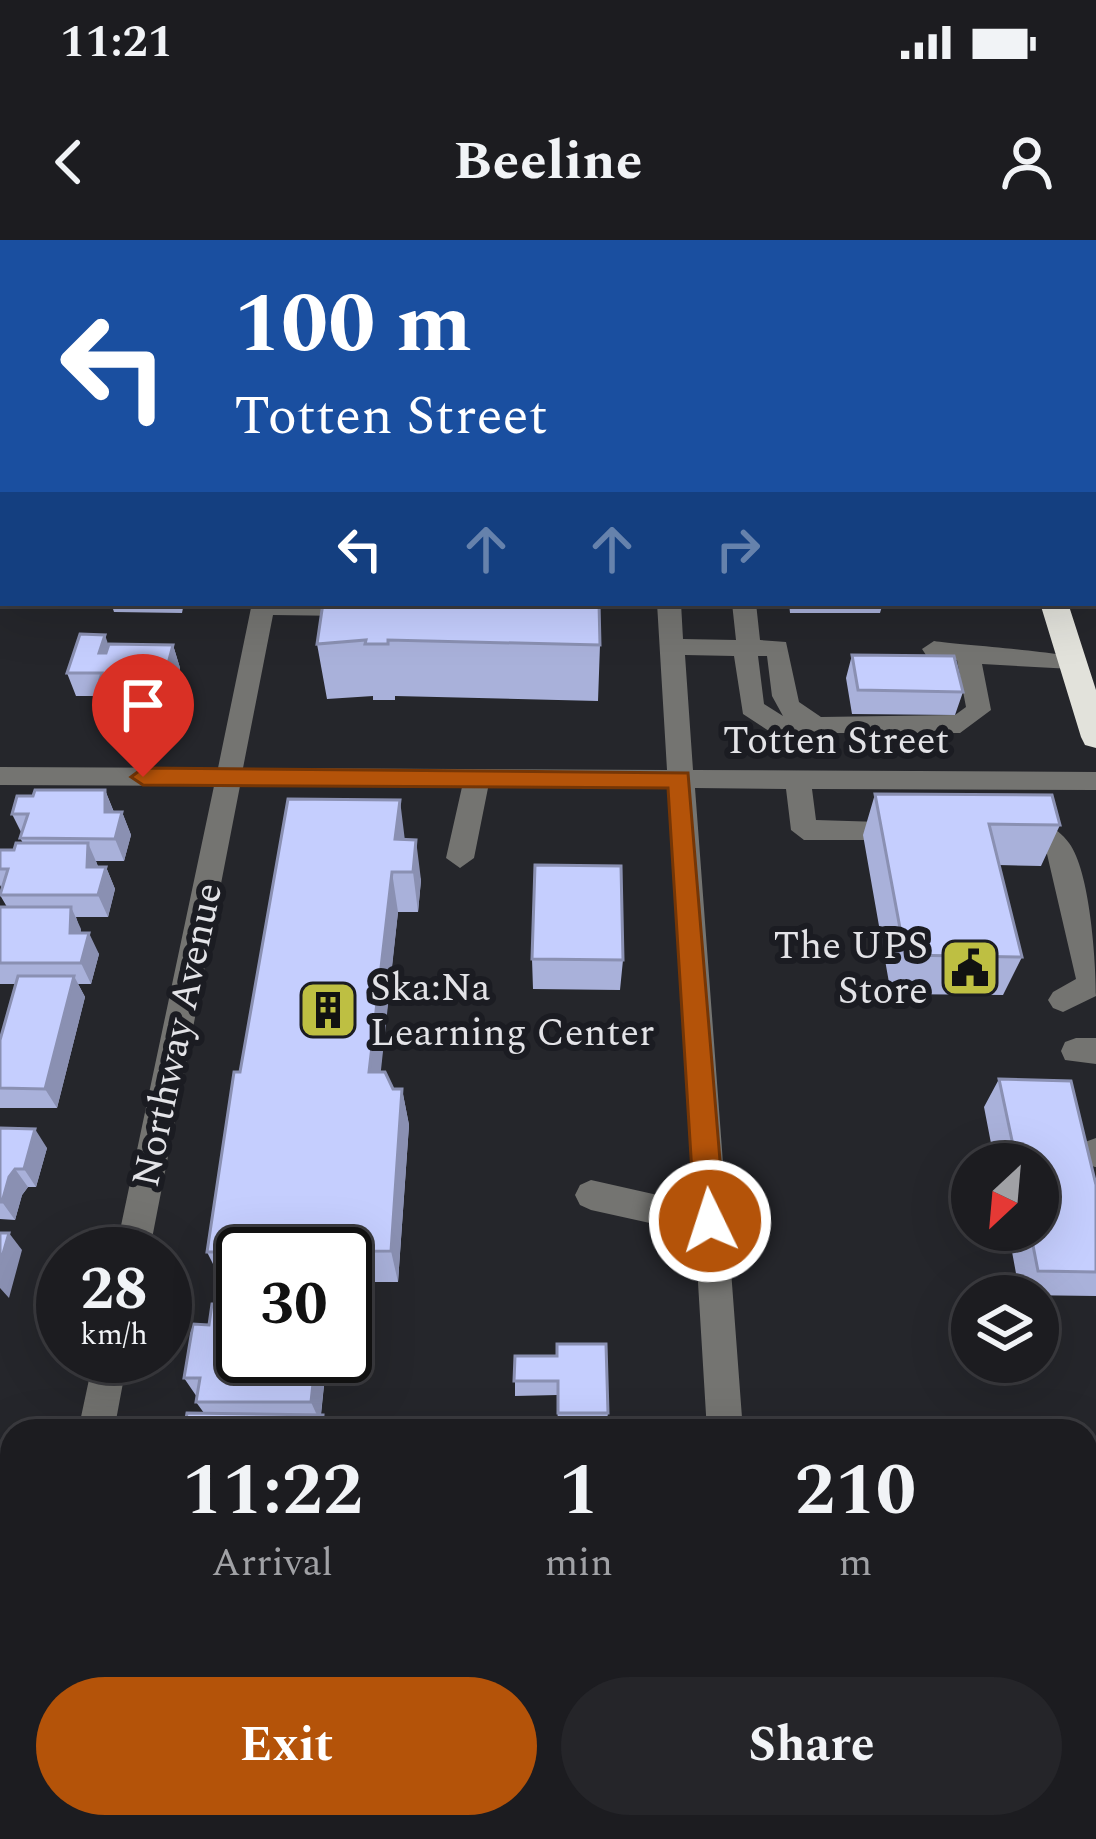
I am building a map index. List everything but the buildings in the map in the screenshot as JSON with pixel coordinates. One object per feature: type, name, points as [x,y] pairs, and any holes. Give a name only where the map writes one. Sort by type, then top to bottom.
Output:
[{"type":"highway","points":[[1055,606],[1096,737]]},
{"type":"street","name":"Northway Avenue","points":[[137,1227],[264,606]]},
{"type":"street","points":[[291,606],[346,608]]},
{"type":"street","points":[[669,606],[723,1419]]},
{"type":"street","points":[[744,606],[752,707],[772,724],[960,724],[979,710],[968,655]]},
{"type":"street","points":[[671,647],[778,648],[786,706],[797,719],[818,726]]},
{"type":"street","points":[[934,650],[1072,662]]},
{"type":"street","name":"Totten Street","points":[[0,776],[1096,781]]},
{"type":"street","points":[[460,859],[477,778]]},
{"type":"street","points":[[798,780],[804,830],[943,830]]},
{"type":"street","points":[[990,830],[1036,830],[1059,849],[1092,984],[1064,1000]]},
{"type":"street","points":[[591,1195],[710,1221]]},
{"type":"street","points":[[98,1419],[106,1383]]},
{"type":"place","name":"The UPS Store","points":[[970,968]]},
{"type":"place","name":"Ska:Na Learning Center","points":[[328,1010]]},
{"type":"route","points":[[143,777],[679,779],[710,1221]]}]
